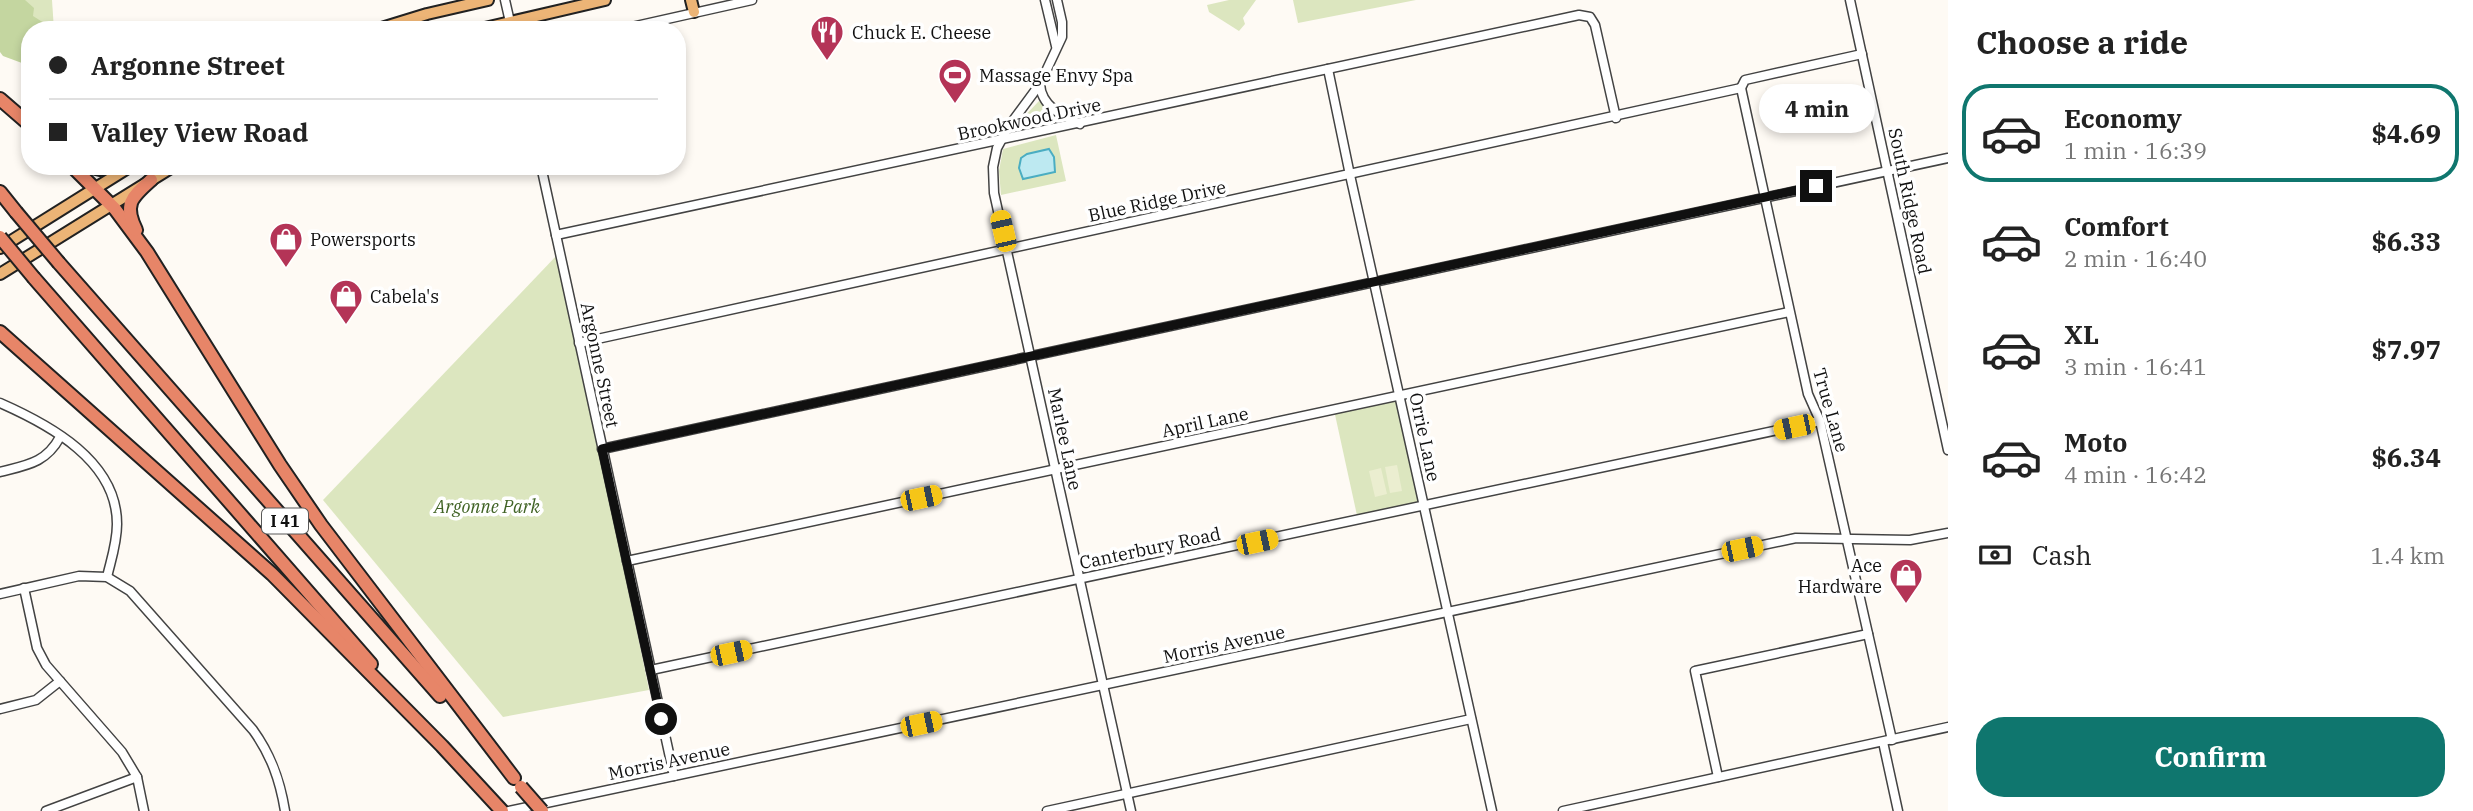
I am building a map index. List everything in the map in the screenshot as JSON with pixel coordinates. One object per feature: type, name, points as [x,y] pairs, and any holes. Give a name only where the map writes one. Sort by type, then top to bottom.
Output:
[{"type":"highway","points":[[0,99],[21,117]]},
{"type":"highway","points":[[81,175],[110,205],[147,252]]},
{"type":"highway","points":[[151,180],[134,197],[129,209],[147,252],[268,447],[321,525],[517,783]]},
{"type":"highway","name":"I 41","points":[[0,192],[58,263],[542,811]]},
{"type":"highway","name":"I 41","points":[[0,237],[442,746],[502,811]]},
{"type":"highway","points":[[0,332],[258,561],[442,746]]},
{"type":"main road","points":[[404,21],[488,0]]},
{"type":"main road","points":[[532,21],[605,0]]},
{"type":"main road","points":[[691,0],[694,12]]},
{"type":"main road","points":[[0,248],[117,175]]},
{"type":"main road","points":[[0,274],[159,175]]},
{"type":"street","points":[[505,0],[510,21]]},
{"type":"street","points":[[656,21],[752,0]]},
{"type":"street","points":[[1045,0],[1056,46]]},
{"type":"street","name":"Marlee Lane","points":[[1057,0],[1063,29],[1060,40],[1040,84],[1001,140],[993,167],[994,193],[1131,811]]},
{"type":"street","name":"South Ridge Road","points":[[1850,0],[1948,450]]},
{"type":"street","name":"Brookwood Drive","points":[[555,235],[1574,16],[1590,17],[1597,30],[1616,118]]},
{"type":"street","name":"Blue Ridge Drive","points":[[579,343],[1616,118],[1741,88],[1745,80],[1862,54]]},
{"type":"street","name":"Orrie Lane","points":[[1328,69],[1492,811]]},
{"type":"street","points":[[1040,84],[1041,95],[1048,104],[1080,124]]},
{"type":"street","name":"True Lane","points":[[1741,88],[1808,394],[1820,421],[1868,634],[1898,811]]},
{"type":"street","points":[[602,449],[1948,158]]},
{"type":"street","name":"Argonne Street","points":[[543,175],[674,776]]},
{"type":"street","name":"April Lane","points":[[627,561],[1789,312]]},
{"type":"street","points":[[0,403],[31,417],[81,451],[100,472],[111,495],[117,523],[115,547],[107,577]]},
{"type":"street","name":"Canterbury Road","points":[[651,670],[1820,421]]},
{"type":"street","points":[[0,472],[30,465],[52,451],[60,437]]},
{"type":"street","name":"Morris Avenue","points":[[509,811],[1796,538],[1910,540],[1948,533]]},
{"type":"street","points":[[0,594],[79,576],[107,577],[130,591],[264,745],[277,773],[285,811]]},
{"type":"street","points":[[23,588],[37,648],[46,665],[122,752],[136,778],[144,811]]},
{"type":"street","points":[[1718,777],[1695,671],[1868,634]]},
{"type":"street","points":[[0,709],[36,700],[60,681]]},
{"type":"street","points":[[1047,811],[1471,719]]},
{"type":"street","points":[[1563,811],[1948,727]]},
{"type":"street","points":[[47,811],[136,778]]},
{"type":"green space","points":[[0,0],[52,0],[53,21],[21,21]]},
{"type":"green space","points":[[0,0],[25,0],[34,8],[33,16],[41,21],[21,21],[21,63],[3,56],[0,52]]},
{"type":"green space","points":[[1229,0],[1256,0],[1243,18],[1245,24],[1239,31],[1209,12],[1207,5]]},
{"type":"green space","points":[[1293,0],[1416,0],[1298,23]]},
{"type":"green space","points":[[1039,101],[1059,117],[1059,120],[1017,127],[1018,123]]},
{"type":"green space","points":[[1056,135],[1066,181],[1001,195],[999,171],[1003,149]]},
{"type":"green space","name":"Argonne Park","points":[[559,253],[649,690],[503,717],[323,500]]},
{"type":"green space","points":[[1400,396],[1424,506],[1358,520],[1334,410]]},
{"type":"green space","points":[[1397,465],[1402,491],[1390,493],[1385,467]]},
{"type":"green space","points":[[1381,468],[1387,494],[1375,497],[1369,471]]},
{"type":"water","points":[[1049,149],[1054,157],[1055,172],[1023,179],[1019,168],[1021,158]]},
{"type":"place","name":"Chuck E. Cheese","points":[[827,62]]},
{"type":"place","name":"Massage Envy Spa","points":[[955,105]]},
{"type":"place","name":"Powersports","points":[[286,269]]},
{"type":"place","name":"Cabela's","points":[[346,326]]},
{"type":"place","name":"Ace Hardware","points":[[1906,605]]},
{"type":"route","points":[[661,719],[602,449],[1816,186]]}]
